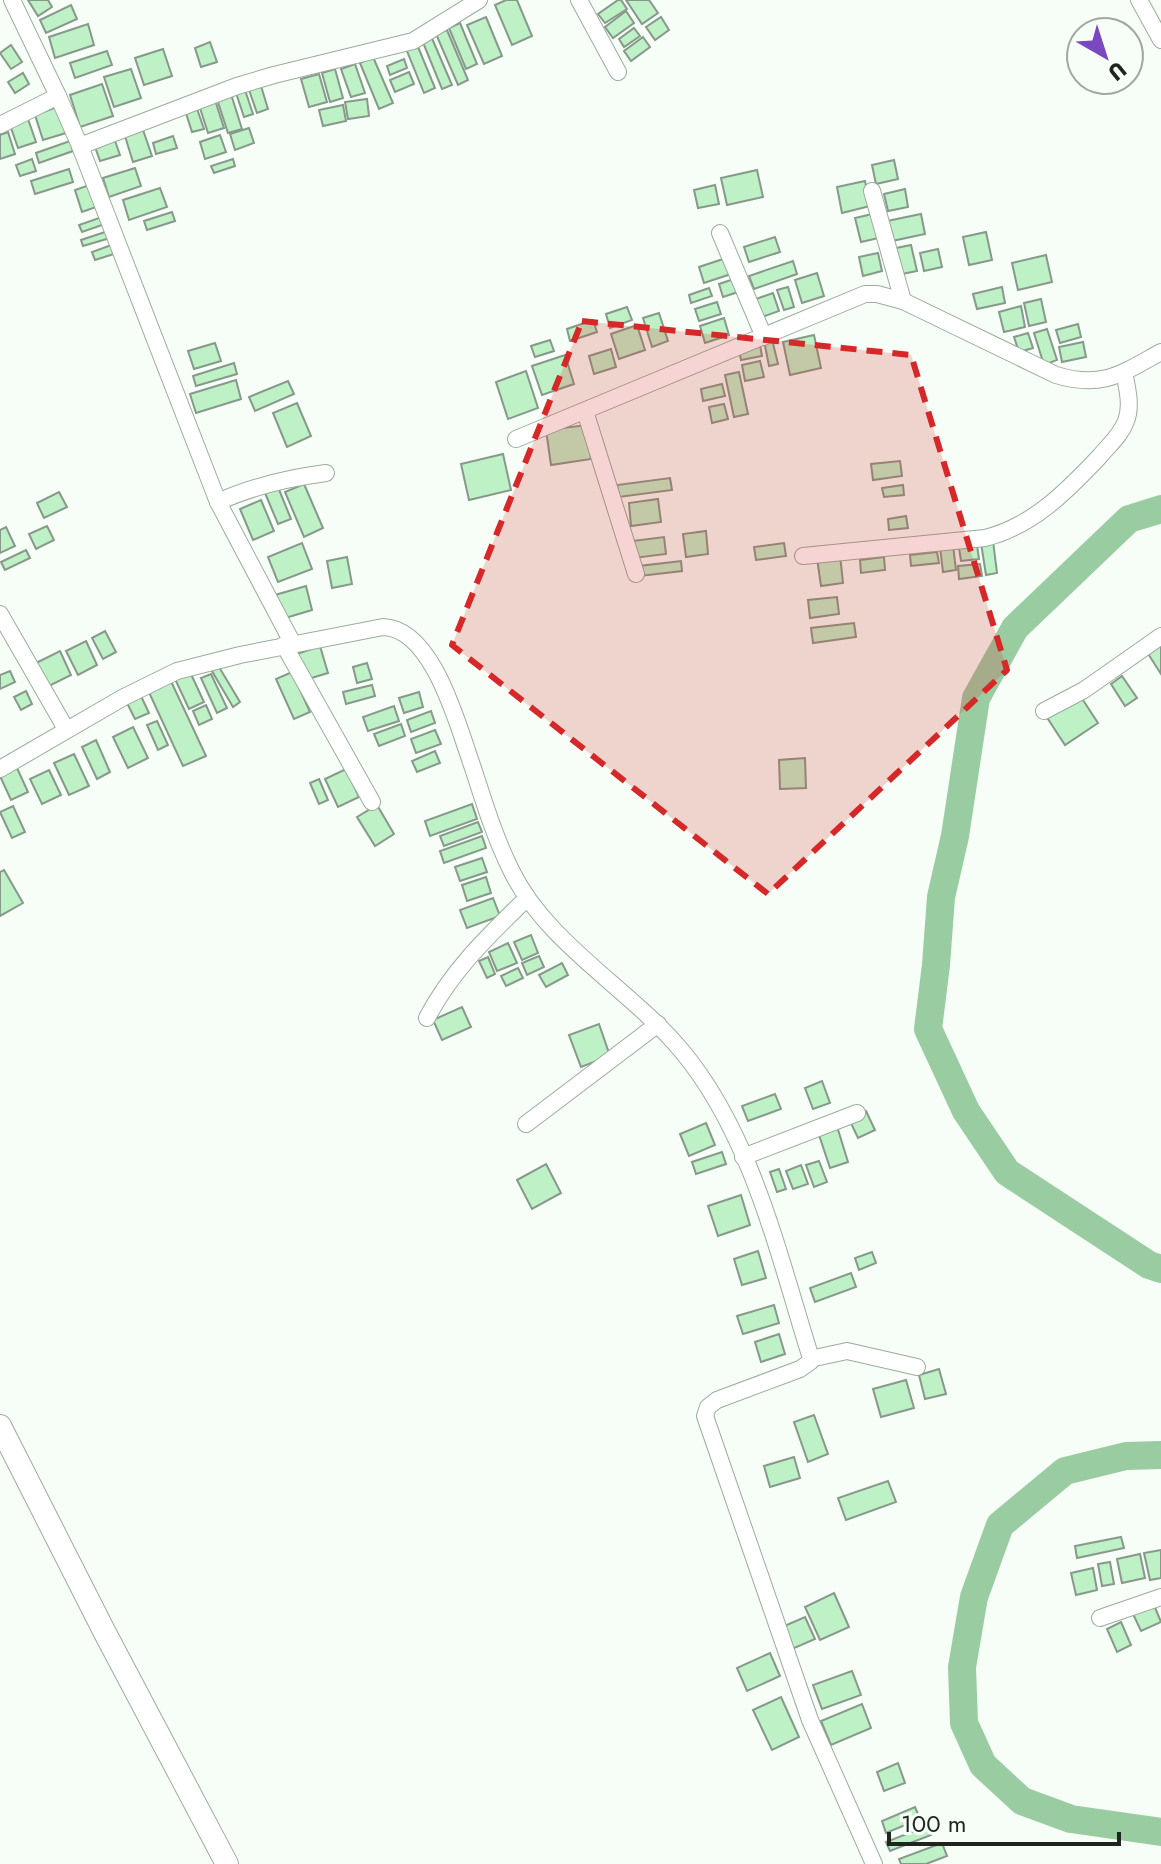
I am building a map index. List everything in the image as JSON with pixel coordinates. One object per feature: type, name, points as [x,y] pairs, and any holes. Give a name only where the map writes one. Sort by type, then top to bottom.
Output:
[{"type":"street","points":[[12,0],[80,146],[218,502],[288,645],[372,802]]},
{"type":"street","points":[[80,146],[237,86],[413,41],[479,0]]},
{"type":"street","points":[[579,0],[618,72]]},
{"type":"street","points":[[1139,0],[1156,16],[1161,40]]},
{"type":"street","points":[[0,125],[58,96]]},
{"type":"street","points":[[872,191],[903,301]]},
{"type":"street","points":[[720,233],[764,337]]},
{"type":"street","points":[[516,439],[865,294],[903,301],[1056,375],[1073,380],[1107,378],[1161,352]]},
{"type":"street","points":[[803,556],[985,538],[1003,534],[1025,523],[1076,481],[1120,432],[1129,407],[1124,372]]},
{"type":"street","points":[[585,411],[636,574]]},
{"type":"street","points":[[218,502],[278,480],[326,473]]},
{"type":"street","points":[[0,614],[66,729]]},
{"type":"street","points":[[0,769],[66,729],[177,671],[388,626],[401,632],[421,651],[442,683],[500,844],[527,898],[596,970],[658,1024],[704,1079],[726,1119],[760,1195],[810,1359]]},
{"type":"street","points":[[1044,711],[1084,690],[1161,636]]},
{"type":"street","points":[[427,1018],[463,963],[527,898]]},
{"type":"street","points":[[526,1124],[658,1024]]},
{"type":"street","points":[[743,1157],[857,1113]]},
{"type":"street","points":[[874,1864],[810,1720],[705,1416],[708,1407],[717,1400],[805,1367],[810,1359],[847,1351],[917,1367]]},
{"type":"street","points":[[0,1426],[227,1864]]},
{"type":"street","points":[[1100,1618],[1161,1597]]},
{"type":"highlighted area","points":[[582,321],[911,355],[1007,670],[768,894],[452,645]]},
{"type":"building","points":[[28,0],[48,0],[52,7],[38,16]]},
{"type":"building","points":[[506,0],[517,0],[532,36],[512,45],[495,5]]},
{"type":"building","points":[[618,0],[627,9],[605,23],[598,14]]},
{"type":"building","points":[[626,0],[649,0],[658,13],[642,24]]},
{"type":"building","points":[[71,5],[77,19],[46,33],[40,20]]},
{"type":"building","points":[[626,11],[634,23],[613,38],[605,27]]},
{"type":"building","points":[[486,17],[502,56],[484,64],[467,25]]},
{"type":"building","points":[[661,17],[669,30],[655,40],[646,27]]},
{"type":"building","points":[[460,23],[477,64],[466,69],[449,28]]},
{"type":"building","points":[[88,24],[94,45],[55,58],[49,37]]},
{"type":"building","points":[[634,28],[640,36],[624,47],[619,39]]},
{"type":"building","points":[[447,30],[468,80],[458,85],[436,34]]},
{"type":"building","points":[[431,36],[452,85],[442,89],[422,40]]},
{"type":"building","points":[[643,37],[650,47],[631,61],[624,51]]},
{"type":"building","points":[[210,42],[217,62],[201,67],[195,48]]},
{"type":"building","points":[[416,42],[435,88],[424,93],[405,46]]},
{"type":"building","points":[[11,45],[22,62],[11,69],[0,53]]},
{"type":"building","points":[[163,49],[172,76],[144,85],[135,58]]},
{"type":"building","points":[[107,51],[112,65],[75,78],[70,63]]},
{"type":"building","points":[[373,57],[393,103],[379,109],[360,63]]},
{"type":"building","points":[[404,59],[407,68],[390,75],[387,66]]},
{"type":"building","points":[[355,64],[365,93],[351,97],[341,69]]},
{"type":"building","points":[[131,69],[141,98],[114,107],[104,77]]},
{"type":"building","points":[[335,69],[343,98],[330,102],[322,73]]},
{"type":"building","points":[[409,72],[414,84],[395,92],[390,80]]},
{"type":"building","points":[[23,73],[29,84],[15,93],[8,82]]},
{"type":"building","points":[[319,74],[327,102],[309,107],[301,79]]},
{"type":"building","points":[[102,84],[113,116],[80,127],[70,95]]},
{"type":"building","points":[[261,86],[268,109],[257,113],[249,90]]},
{"type":"building","points":[[245,90],[253,114],[244,117],[236,93]]},
{"type":"building","points":[[230,91],[242,129],[228,133],[216,96]]},
{"type":"building","points":[[367,99],[369,116],[348,119],[345,102]]},
{"type":"building","points":[[215,100],[224,128],[208,133],[199,105]]},
{"type":"building","points":[[195,103],[204,129],[192,132],[184,107]]},
{"type":"building","points":[[343,105],[346,121],[323,126],[319,110]]},
{"type":"building","points":[[57,107],[66,133],[43,140],[35,115]]},
{"type":"building","points":[[28,119],[36,142],[18,148],[10,125]]},
{"type":"building","points":[[142,127],[152,156],[133,162],[124,133]]},
{"type":"building","points":[[249,128],[254,143],[235,150],[230,134]]},
{"type":"building","points":[[8,132],[15,154],[0,159],[0,135]]},
{"type":"building","points":[[220,135],[226,152],[205,159],[200,142]]},
{"type":"building","points":[[173,136],[177,148],[156,154],[153,143]]},
{"type":"building","points":[[114,138],[120,155],[100,161],[94,144]]},
{"type":"building","points":[[70,141],[73,151],[39,163],[36,153]]},
{"type":"building","points":[[32,159],[36,171],[20,176],[16,165]]},
{"type":"building","points":[[233,159],[235,166],[214,173],[211,166]]},
{"type":"building","points":[[894,160],[898,179],[876,184],[872,165]]},
{"type":"building","points":[[135,168],[141,186],[109,197],[103,178]]},
{"type":"building","points":[[69,169],[73,182],[35,194],[31,181]]},
{"type":"building","points":[[757,170],[763,197],[727,205],[721,178]]},
{"type":"building","points":[[865,181],[870,206],[842,213],[837,187]]},
{"type":"building","points":[[95,183],[102,205],[82,212],[75,190]]},
{"type":"building","points":[[715,185],[719,204],[698,208],[694,190]]},
{"type":"building","points":[[160,188],[167,207],[129,220],[123,200]]},
{"type":"building","points":[[905,189],[908,207],[888,211],[884,194]]},
{"type":"building","points":[[172,212],[175,221],[147,230],[144,221]]},
{"type":"building","points":[[877,213],[883,237],[861,242],[855,218]]},
{"type":"building","points":[[921,214],[925,234],[892,241],[887,221]]},
{"type":"building","points":[[102,217],[105,224],[82,232],[79,225]]},
{"type":"building","points":[[108,231],[110,238],[83,246],[81,240]]},
{"type":"building","points":[[986,232],[992,260],[969,265],[963,237]]},
{"type":"building","points":[[775,237],[780,252],[749,262],[744,247]]},
{"type":"building","points":[[114,244],[117,253],[95,260],[92,252]]},
{"type":"building","points":[[911,245],[917,271],[902,274],[896,248]]},
{"type":"building","points":[[938,249],[942,267],[924,271],[920,253]]},
{"type":"building","points":[[878,253],[882,271],[863,276],[859,257]]},
{"type":"building","points":[[1046,255],[1052,282],[1018,290],[1012,263]]},
{"type":"building","points":[[729,257],[734,273],[704,283],[699,267]]},
{"type":"building","points":[[793,261],[797,274],[754,289],[749,276]]},
{"type":"building","points":[[817,273],[824,296],[802,303],[795,280]]},
{"type":"building","points":[[737,278],[741,291],[723,297],[719,284]]},
{"type":"building","points":[[788,287],[794,307],[784,310],[777,290]]},
{"type":"building","points":[[1002,287],[1005,303],[977,309],[973,294]]},
{"type":"building","points":[[709,288],[712,296],[691,303],[689,295]]},
{"type":"building","points":[[773,293],[779,311],[759,318],[753,300]]},
{"type":"building","points":[[1041,299],[1046,322],[1029,326],[1024,303]]},
{"type":"building","points":[[717,302],[721,314],[699,321],[695,309]]},
{"type":"building","points":[[1021,306],[1025,327],[1004,332],[999,312]]},
{"type":"building","points":[[627,307],[632,320],[610,328],[606,314]]},
{"type":"building","points":[[659,313],[668,341],[652,347],[643,318]]},
{"type":"building","points":[[724,318],[729,335],[705,343],[700,326]]},
{"type":"building","points":[[593,320],[597,332],[570,341],[567,329]]},
{"type":"building","points":[[1078,324],[1081,337],[1060,343],[1056,330]]},
{"type":"building","points":[[637,325],[645,350],[619,359],[611,334]]},
{"type":"building","points":[[1047,329],[1057,360],[1044,365],[1034,333]]},
{"type":"building","points":[[1028,333],[1033,348],[1019,352],[1014,337]]},
{"type":"building","points":[[814,335],[821,368],[790,375],[783,342]]},
{"type":"building","points":[[772,339],[778,364],[769,366],[764,341]]},
{"type":"building","points":[[550,340],[554,351],[535,357],[531,346]]},
{"type":"building","points":[[1083,342],[1086,357],[1062,362],[1059,347]]},
{"type":"building","points":[[215,343],[221,361],[194,369],[188,351]]},
{"type":"building","points":[[760,345],[762,356],[741,360],[739,350]]},
{"type":"building","points":[[611,349],[616,367],[594,374],[589,356]]},
{"type":"building","points":[[565,355],[574,384],[542,395],[532,366]]},
{"type":"building","points":[[760,361],[764,377],[745,381],[742,365]]},
{"type":"building","points":[[234,363],[237,374],[196,386],[193,376]]},
{"type":"building","points":[[526,371],[538,408],[508,419],[496,382]]},
{"type":"building","points":[[739,372],[748,414],[734,417],[725,375]]},
{"type":"building","points":[[236,380],[241,399],[196,413],[190,394]]},
{"type":"building","points":[[288,381],[294,394],[255,411],[249,397]]},
{"type":"building","points":[[722,384],[725,396],[703,401],[701,389]]},
{"type":"building","points":[[297,403],[311,436],[287,447],[273,413]]},
{"type":"building","points":[[724,404],[728,419],[712,423],[709,407]]},
{"type":"building","points":[[587,425],[591,459],[551,465],[546,430]]},
{"type":"building","points":[[503,454],[511,490],[469,500],[461,464]]},
{"type":"building","points":[[900,461],[902,476],[873,480],[871,464]]},
{"type":"building","points":[[670,478],[672,490],[619,497],[617,485]]},
{"type":"building","points":[[304,484],[323,528],[304,537],[285,492]]},
{"type":"building","points":[[903,485],[904,495],[884,497],[882,488]]},
{"type":"building","points":[[278,487],[291,519],[278,524],[265,493]]},
{"type":"building","points":[[59,492],[67,507],[44,518],[37,503]]},
{"type":"building","points":[[658,499],[661,522],[631,526],[629,503]]},
{"type":"building","points":[[261,500],[274,531],[253,540],[240,509]]},
{"type":"building","points":[[906,516],[908,528],[889,530],[888,519]]},
{"type":"building","points":[[47,526],[54,540],[36,549],[29,534]]},
{"type":"building","points":[[6,527],[15,546],[0,553],[0,530]]},
{"type":"building","points":[[706,531],[708,554],[686,557],[683,534]]},
{"type":"building","points":[[664,537],[666,554],[634,558],[632,541]]},
{"type":"building","points":[[993,541],[997,573],[986,575],[981,543]]},
{"type":"building","points":[[302,543],[312,569],[278,582],[268,557]]},
{"type":"building","points":[[784,543],[786,556],[756,560],[754,547]]},
{"type":"building","points":[[953,545],[956,570],[943,572],[940,547]]},
{"type":"building","points":[[977,545],[979,559],[961,561],[959,548]]},
{"type":"building","points":[[26,550],[30,558],[5,570],[1,562]]},
{"type":"building","points":[[937,552],[939,563],[911,566],[910,555]]},
{"type":"building","points":[[840,555],[843,583],[821,586],[817,558]]},
{"type":"building","points":[[347,557],[352,584],[332,588],[327,561]]},
{"type":"building","points":[[884,557],[885,570],[861,573],[860,560]]},
{"type":"building","points":[[681,561],[682,571],[640,576],[639,566]]},
{"type":"building","points":[[980,564],[982,576],[959,579],[958,566]]},
{"type":"building","points":[[306,586],[312,610],[282,619],[275,595]]},
{"type":"building","points":[[837,597],[839,614],[810,618],[808,600]]},
{"type":"building","points":[[854,623],[856,637],[813,643],[811,628]]},
{"type":"building","points":[[105,631],[116,652],[103,659],[92,638]]},
{"type":"building","points":[[86,641],[97,665],[78,675],[66,651]]},
{"type":"building","points":[[1161,643],[1161,674],[1145,649]]},
{"type":"building","points":[[320,646],[328,673],[305,680],[297,654]]},
{"type":"building","points":[[60,651],[71,675],[47,687],[36,663]]},
{"type":"building","points":[[216,662],[240,702],[233,707],[209,666]]},
{"type":"building","points":[[367,663],[372,679],[357,683],[353,667]]},
{"type":"building","points":[[10,671],[15,682],[0,689],[0,675]]},
{"type":"building","points":[[190,672],[204,702],[189,709],[175,679]]},
{"type":"building","points":[[292,672],[310,712],[294,719],[276,679]]},
{"type":"building","points":[[211,674],[227,708],[217,713],[201,678]]},
{"type":"building","points":[[1122,676],[1137,698],[1125,706],[1111,684]]},
{"type":"building","points":[[169,677],[206,756],[183,766],[147,688]]},
{"type":"building","points":[[372,685],[375,696],[346,704],[343,692]]},
{"type":"building","points":[[26,691],[32,704],[21,710],[14,697]]},
{"type":"building","points":[[419,692],[423,707],[404,713],[399,698]]},
{"type":"building","points":[[140,694],[149,713],[135,719],[126,701]]},
{"type":"building","points":[[1079,694],[1098,723],[1065,745],[1046,716]]},
{"type":"building","points":[[206,705],[212,719],[199,725],[193,711]]},
{"type":"building","points":[[394,706],[399,721],[368,731],[363,717]]},
{"type":"building","points":[[431,711],[435,723],[411,732],[407,720]]},
{"type":"building","points":[[157,721],[168,745],[158,750],[147,725]]},
{"type":"building","points":[[401,724],[405,736],[379,746],[374,734]]},
{"type":"building","points":[[133,727],[148,758],[128,768],[113,737]]},
{"type":"building","points":[[435,730],[441,744],[416,753],[411,739]]},
{"type":"building","points":[[96,740],[110,772],[97,779],[82,747]]},
{"type":"building","points":[[435,751],[440,763],[417,772],[412,761]]},
{"type":"building","points":[[74,754],[89,786],[69,795],[54,763]]},
{"type":"building","points":[[805,758],[806,788],[780,789],[779,760]]},
{"type":"building","points":[[17,768],[28,792],[11,800],[0,776]]},
{"type":"building","points":[[346,769],[359,797],[338,807],[325,779]]},
{"type":"building","points":[[49,770],[61,795],[42,804],[30,779]]},
{"type":"building","points":[[319,779],[328,800],[319,804],[310,783]]},
{"type":"building","points":[[472,804],[477,819],[430,836],[425,821]]},
{"type":"building","points":[[377,805],[394,834],[375,846],[357,817]]},
{"type":"building","points":[[13,806],[25,832],[12,838],[0,812]]},
{"type":"building","points":[[478,822],[482,832],[444,846],[440,836]]},
{"type":"building","points":[[482,836],[486,848],[444,863],[440,851]]},
{"type":"building","points":[[482,858],[487,872],[460,881],[455,867]]},
{"type":"building","points":[[4,870],[23,903],[0,916],[0,872]]},
{"type":"building","points":[[486,877],[491,893],[467,901],[462,885]]},
{"type":"building","points":[[493,898],[500,916],[467,928],[460,910]]},
{"type":"building","points":[[531,935],[538,953],[522,960],[514,942]]},
{"type":"building","points":[[508,943],[517,963],[497,971],[489,952]]},
{"type":"building","points":[[539,956],[544,967],[527,975],[522,963]]},
{"type":"building","points":[[488,957],[495,974],[487,978],[479,961]]},
{"type":"building","points":[[562,963],[568,975],[546,987],[539,975]]},
{"type":"building","points":[[518,968],[523,978],[506,986],[501,976]]},
{"type":"building","points":[[462,1007],[471,1027],[442,1040],[433,1020]]},
{"type":"building","points":[[599,1024],[610,1056],[581,1067],[569,1035]]},
{"type":"building","points":[[822,1081],[830,1103],[813,1109],[805,1088]]},
{"type":"building","points":[[775,1094],[781,1109],[748,1121],[742,1106]]},
{"type":"building","points":[[866,1111],[875,1130],[858,1138],[849,1119]]},
{"type":"building","points":[[706,1123],[715,1145],[689,1156],[680,1134]]},
{"type":"building","points":[[836,1123],[848,1162],[830,1168],[817,1129]]},
{"type":"building","points":[[722,1152],[726,1164],[696,1174],[692,1162]]},
{"type":"building","points":[[819,1161],[827,1182],[814,1187],[806,1165]]},
{"type":"building","points":[[546,1164],[561,1193],[532,1209],[517,1180]]},
{"type":"building","points":[[801,1165],[808,1184],[793,1189],[786,1171]]},
{"type":"building","points":[[779,1169],[786,1189],[777,1192],[770,1172]]},
{"type":"building","points":[[741,1195],[750,1225],[718,1236],[708,1206]]},
{"type":"building","points":[[758,1251],[766,1278],[742,1285],[734,1259]]},
{"type":"building","points":[[872,1252],[876,1263],[859,1270],[855,1258]]},
{"type":"building","points":[[851,1273],[856,1287],[815,1302],[810,1288]]},
{"type":"building","points":[[774,1305],[779,1323],[743,1334],[737,1316]]},
{"type":"building","points":[[779,1334],[785,1354],[761,1362],[755,1342]]},
{"type":"building","points":[[939,1369],[946,1394],[925,1399],[919,1375]]},
{"type":"building","points":[[906,1380],[914,1408],[881,1417],[873,1389]]},
{"type":"building","points":[[814,1415],[828,1454],[808,1462],[794,1422]]},
{"type":"building","points":[[794,1457],[800,1478],[770,1487],[764,1466]]},
{"type":"building","points":[[888,1481],[896,1502],[846,1520],[838,1498]]},
{"type":"building","points":[[1121,1537],[1124,1548],[1077,1558],[1075,1546]]},
{"type":"building","points":[[1161,1550],[1161,1578],[1150,1580],[1144,1553]]},
{"type":"building","points":[[1140,1554],[1145,1578],[1122,1583],[1117,1559]]},
{"type":"building","points":[[1110,1562],[1114,1584],[1102,1586],[1098,1564]]},
{"type":"building","points":[[1093,1568],[1097,1590],[1076,1595],[1071,1573]]},
{"type":"building","points":[[834,1593],[849,1627],[820,1640],[805,1607]]},
{"type":"building","points":[[1154,1605],[1161,1622],[1141,1631],[1133,1614]]},
{"type":"building","points":[[805,1617],[815,1639],[792,1649],[782,1627]]},
{"type":"building","points":[[1121,1622],[1131,1645],[1117,1652],[1107,1629]]},
{"type":"building","points":[[770,1653],[780,1676],[747,1691],[737,1668]]},
{"type":"building","points":[[852,1671],[861,1695],[822,1709],[813,1685]]},
{"type":"building","points":[[781,1697],[799,1737],[772,1750],[753,1710]]},
{"type":"building","points":[[862,1704],[871,1728],[831,1745],[821,1721]]},
{"type":"building","points":[[898,1763],[905,1783],[884,1791],[877,1772]]},
{"type":"building","points":[[915,1807],[920,1819],[886,1833],[882,1821]]},
{"type":"building","points":[[927,1826],[931,1835],[890,1851],[886,1842]]},
{"type":"building","points":[[942,1843],[947,1856],[926,1864],[901,1864],[899,1859]]},
{"type":"waterway","points":[[1161,509],[1129,519],[1015,628],[976,698],[955,836],[941,897],[928,1029],[966,1111],[1007,1172],[1149,1265],[1161,1269]]},
{"type":"waterway","points":[[1161,1455],[1126,1456],[1065,1471],[1000,1525],[974,1597],[962,1667],[964,1723],[983,1765],[1022,1801],[1071,1819],[1161,1832]]}]
